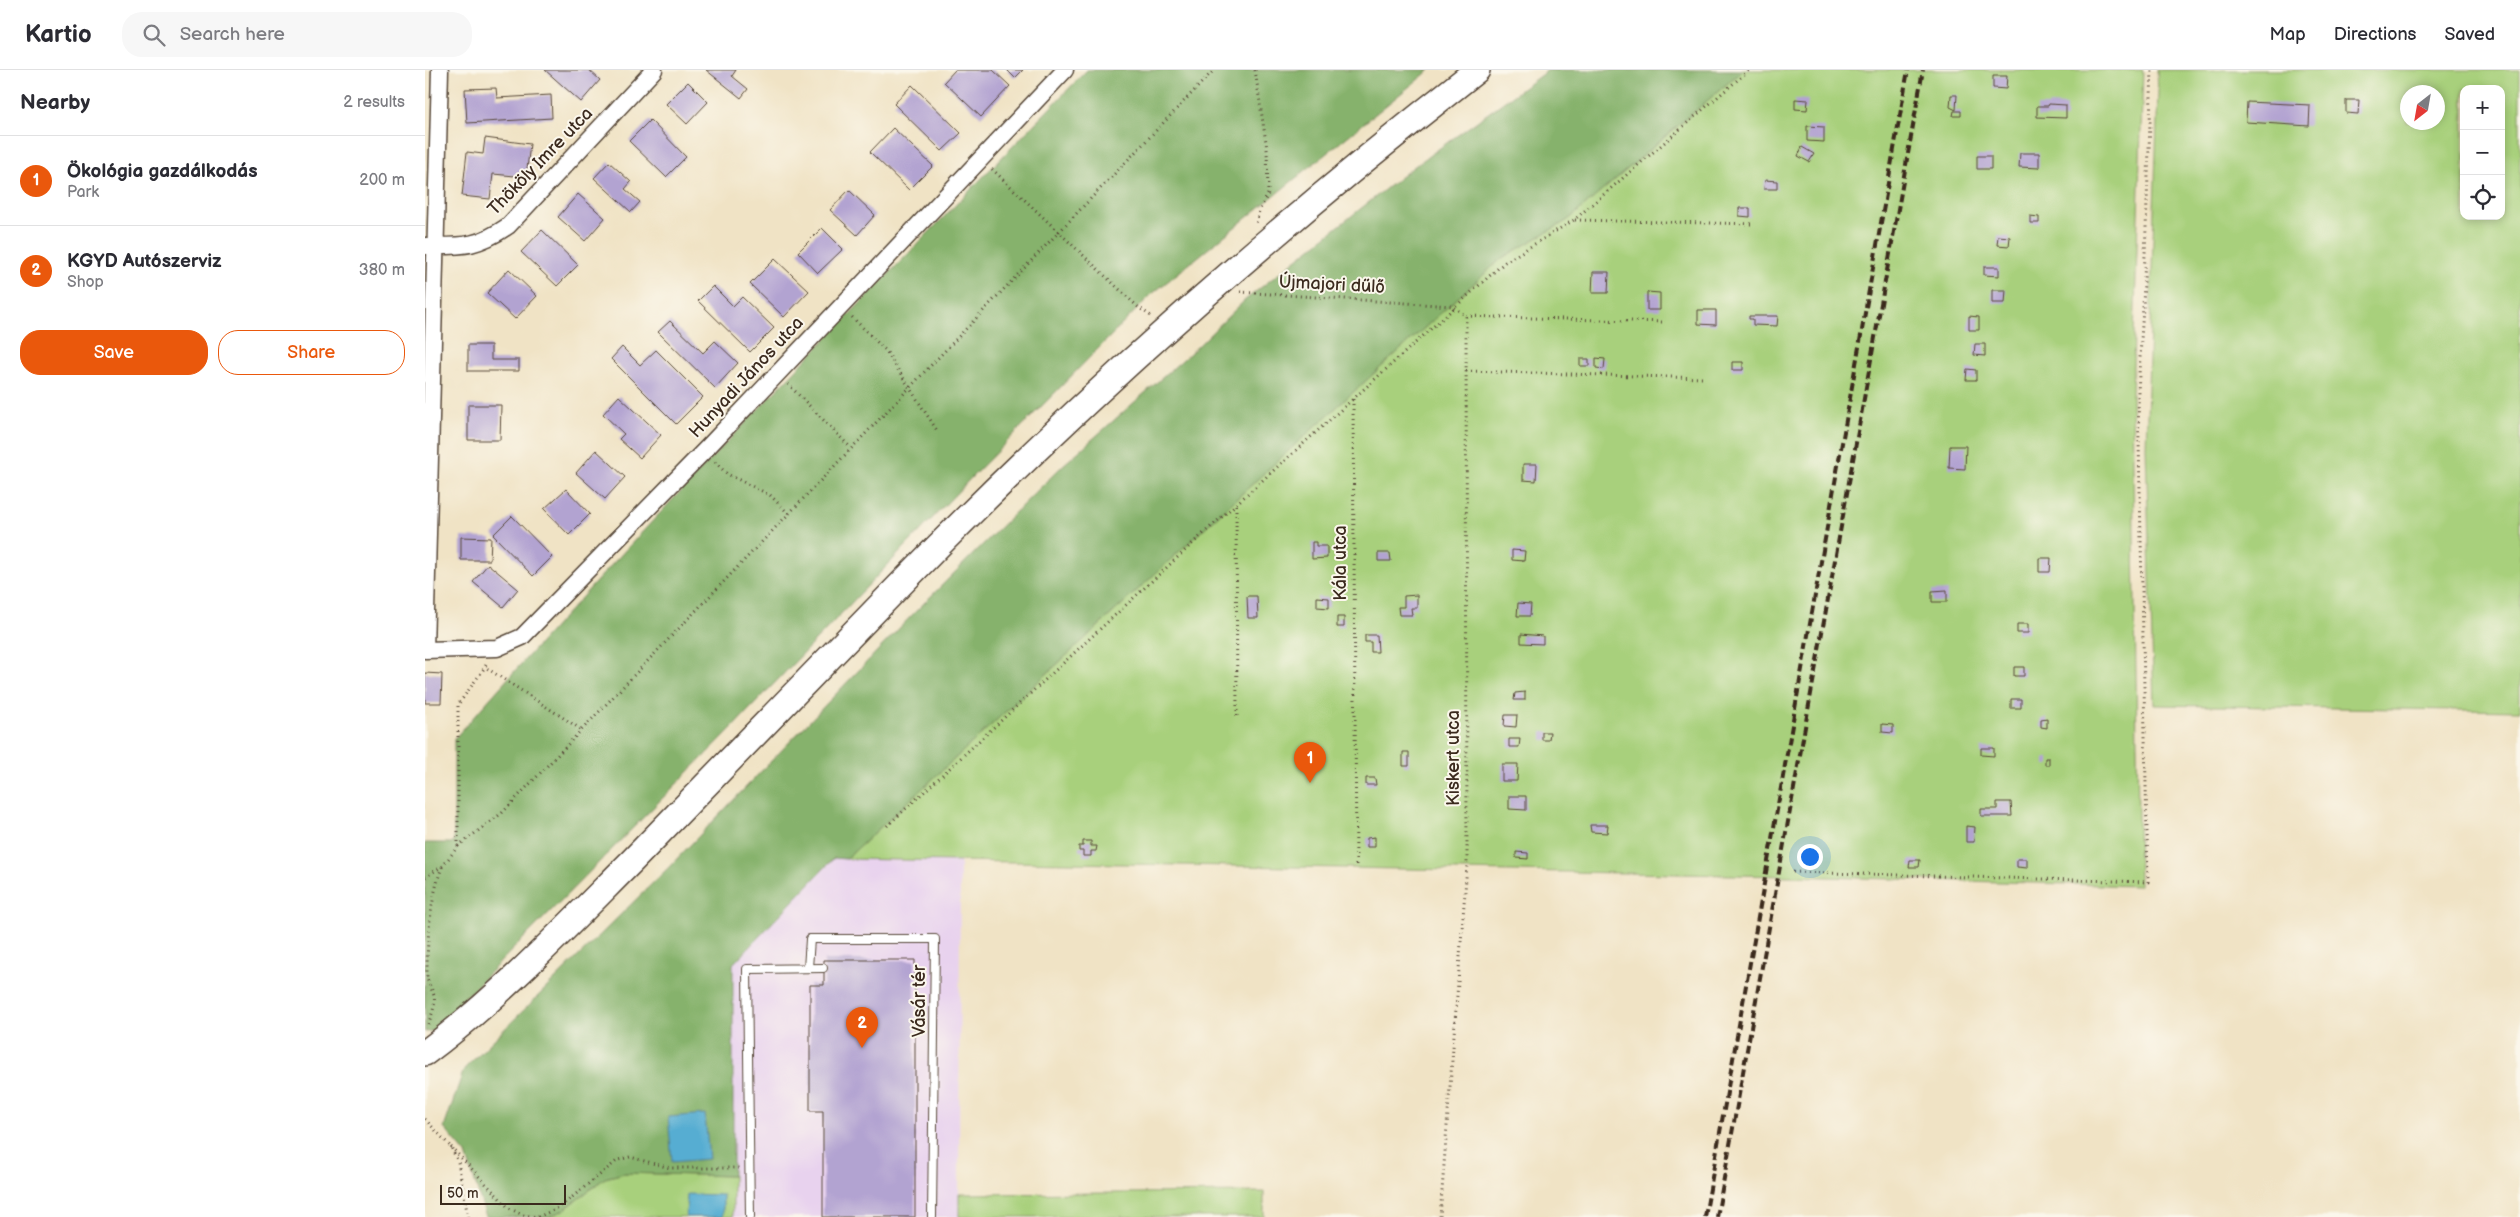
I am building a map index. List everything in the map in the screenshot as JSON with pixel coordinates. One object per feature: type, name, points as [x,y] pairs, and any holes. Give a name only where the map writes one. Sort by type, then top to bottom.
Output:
[{"type":"main road","points":[[425,1053],[462,1024],[596,897],[966,517],[1169,328],[1252,254],[1394,135],[1477,70]]},
{"type":"main road","points":[[425,1070],[462,1024]]},
{"type":"street","points":[[425,650],[431,246],[440,70]]},
{"type":"street","name":"Thököly Imre utca","points":[[431,246],[466,246],[487,240],[507,226],[654,70]]},
{"type":"street","name":"Hunyadi János utca","points":[[425,650],[497,648],[522,637],[707,448],[1065,70]]},
{"type":"lane","name":"Vásár tér","points":[[808,968],[809,939],[935,939],[932,1217]]},
{"type":"lane","points":[[750,1217],[747,969],[823,968]]},
{"type":"path","points":[[425,1028],[433,1008],[435,996],[427,980],[427,958],[436,885],[443,866],[458,846],[502,813],[1214,70]]},
{"type":"path","points":[[1252,254],[1259,211],[1268,194],[1267,149],[1255,70]]},
{"type":"path","points":[[887,826],[1453,307],[1505,262],[1574,220],[1749,70]]},
{"type":"path","points":[[1793,872],[2149,882],[2137,392],[2143,307],[2152,70]]},
{"type":"path","points":[[981,159],[1059,230],[1137,307],[1169,328]]},
{"type":"path","points":[[1574,220],[1754,224]]},
{"type":"path","name":"Újmajori dűlő","points":[[1210,291],[1453,307]]},
{"type":"path","points":[[841,306],[885,351],[938,432]]},
{"type":"path","points":[[1453,307],[1466,316],[1665,322]]},
{"type":"path","name":"Kiskert utca","points":[[1440,1217],[1467,865],[1466,316]]},
{"type":"path","points":[[1466,371],[1704,378]]},
{"type":"path","points":[[777,373],[851,448]]},
{"type":"path","name":"Kála utca","points":[[1353,399],[1356,865]]},
{"type":"path","points":[[707,448],[716,464],[727,474],[770,495],[789,514]]},
{"type":"path","points":[[1235,505],[1237,718]]},
{"type":"path","points":[[458,846],[459,705],[497,648]]},
{"type":"path","points":[[485,667],[582,730]]},
{"type":"path","points":[[425,876],[443,866]]},
{"type":"path","points":[[425,1119],[509,1208],[523,1215],[538,1217],[560,1207],[619,1160],[630,1157],[671,1168],[749,1168]]},
{"type":"path","points":[[451,1147],[459,1162],[468,1217]]},
{"type":"shaded area","points":[[834,858],[960,861],[959,1217],[733,1217],[733,964]]},
{"type":"green space","points":[[1087,70],[1430,70],[1152,294],[971,478],[725,735],[432,1031],[425,1032],[425,843],[454,843],[454,739],[608,568],[687,484]]},
{"type":"green space","points":[[1548,70],[1743,70],[1568,220],[1502,258],[1299,441],[846,859],[834,858],[733,964],[733,1176],[624,1173],[605,1178],[565,1209],[549,1217],[486,1217],[466,1154],[444,1128],[464,1069],[669,867],[914,613],[1061,467],[1197,347],[1244,301],[1412,168]]},
{"type":"green space","points":[[1743,70],[2143,70],[2132,395],[2139,886],[1789,876],[846,859],[1299,441],[1502,258],[1568,220]]},
{"type":"green space","points":[[2157,70],[2520,70],[2520,711],[2154,705],[2146,447],[2158,92]]},
{"type":"green space","points":[[624,1173],[733,1176],[733,1217],[549,1217],[565,1209],[605,1178]]},
{"type":"green space","points":[[1264,1192],[1264,1217],[959,1217],[959,1194]]},
{"type":"water","points":[[705,1114],[709,1159],[672,1162],[668,1117]]},
{"type":"water","points":[[687,1194],[723,1195],[723,1217],[686,1217]]},
{"type":"building","points":[[545,70],[589,70],[600,80],[581,102]]},
{"type":"building","points":[[706,70],[736,70],[732,76],[748,89],[741,98]]},
{"type":"building","points":[[955,70],[993,70],[1010,86],[981,117],[944,82]]},
{"type":"building","points":[[1007,70],[1023,70],[1015,78]]},
{"type":"building","points":[[1993,76],[2007,76],[2006,89],[1993,88]]},
{"type":"building","points":[[688,82],[708,102],[687,124],[666,104]]},
{"type":"building","points":[[912,85],[961,133],[942,151],[894,104]]},
{"type":"building","points":[[496,88],[497,98],[551,95],[552,118],[467,123],[465,89]]},
{"type":"building","points":[[1951,95],[1957,95],[1956,110],[1950,107]]},
{"type":"building","points":[[1795,99],[1808,100],[1807,110],[1795,109]]},
{"type":"building","points":[[2346,100],[2359,100],[2358,114],[2346,113]]},
{"type":"building","points":[[2247,102],[2310,105],[2309,126],[2246,122]]},
{"type":"building","points":[[2049,104],[2066,105],[2066,118],[2037,117],[2037,106],[2048,106]]},
{"type":"building","points":[[1954,111],[1961,111],[1961,116],[1953,116]]},
{"type":"building","points":[[650,120],[686,157],[666,177],[629,141]]},
{"type":"building","points":[[1807,126],[1824,127],[1824,142],[1807,141]]},
{"type":"building","points":[[893,128],[933,166],[909,190],[870,152]]},
{"type":"building","points":[[485,138],[530,144],[526,177],[493,174],[490,199],[462,196],[467,152],[483,154]]},
{"type":"building","points":[[1802,147],[1814,154],[1809,162],[1798,156]]},
{"type":"building","points":[[2020,153],[2039,153],[2039,168],[2019,167]]},
{"type":"building","points":[[1977,156],[1991,156],[1991,169],[1977,169]]},
{"type":"building","points":[[609,162],[631,182],[625,189],[640,202],[631,212],[594,178]]},
{"type":"building","points":[[1765,180],[1777,181],[1777,189],[1764,189]]},
{"type":"building","points":[[849,190],[875,215],[857,235],[830,210]]},
{"type":"building","points":[[578,194],[605,218],[585,241],[558,217]]},
{"type":"building","points":[[1739,208],[1750,208],[1750,217],[1739,216]]},
{"type":"building","points":[[2030,216],[2039,217],[2039,223],[2030,223]]},
{"type":"building","points":[[822,228],[843,249],[818,273],[798,252]]},
{"type":"building","points":[[542,230],[578,265],[557,286],[521,252]]},
{"type":"building","points":[[1998,236],[2010,237],[2009,246],[1997,245]]},
{"type":"building","points":[[775,259],[809,291],[784,317],[750,284]]},
{"type":"building","points":[[1984,267],[1999,267],[1999,276],[1984,275]]},
{"type":"building","points":[[509,269],[537,296],[515,319],[487,293]]},
{"type":"building","points":[[1593,272],[1609,272],[1608,293],[1592,293]]},
{"type":"building","points":[[713,286],[733,306],[742,297],[774,328],[750,352],[698,301]]},
{"type":"building","points":[[1992,290],[2006,290],[2005,303],[1992,303]]},
{"type":"building","points":[[1647,292],[1660,293],[1660,310],[1647,310]]},
{"type":"building","points":[[1698,310],[1716,310],[1716,325],[1698,324]]},
{"type":"building","points":[[1749,316],[1778,316],[1777,326],[1753,325],[1753,319],[1749,319]]},
{"type":"building","points":[[1969,316],[1979,317],[1979,330],[1969,330]]},
{"type":"building","points":[[670,321],[703,353],[715,341],[738,363],[715,388],[658,332]]},
{"type":"building","points":[[1975,344],[1985,344],[1985,356],[1974,355]]},
{"type":"building","points":[[468,345],[491,345],[491,360],[519,360],[519,371],[468,371]]},
{"type":"building","points":[[622,347],[640,365],[656,350],[703,397],[676,424],[611,359]]},
{"type":"building","points":[[1596,358],[1605,359],[1604,369],[1596,368]]},
{"type":"building","points":[[1580,359],[1589,359],[1589,366],[1580,366]]},
{"type":"building","points":[[1732,362],[1743,362],[1743,370],[1732,370]]},
{"type":"building","points":[[1967,369],[1976,370],[1976,380],[1966,380]]},
{"type":"building","points":[[619,396],[661,435],[640,458],[619,439],[624,434],[603,414]]},
{"type":"building","points":[[468,405],[501,405],[500,440],[468,440]]},
{"type":"building","points":[[1950,446],[1966,446],[1965,469],[1949,468]]},
{"type":"building","points":[[596,450],[625,477],[605,499],[576,473]]},
{"type":"building","points":[[1523,464],[1537,464],[1536,481],[1523,480]]},
{"type":"building","points":[[566,489],[590,514],[569,535],[544,509]]},
{"type":"building","points":[[512,516],[552,557],[533,576],[493,535]]},
{"type":"building","points":[[461,537],[491,538],[490,560],[461,560]]},
{"type":"building","points":[[1312,542],[1316,542],[1316,546],[1327,546],[1327,558],[1312,559]]},
{"type":"building","points":[[1512,550],[1525,551],[1524,561],[1512,560]]},
{"type":"building","points":[[1378,553],[1390,553],[1391,561],[1378,561]]},
{"type":"building","points":[[2039,558],[2051,558],[2050,572],[2039,572]]},
{"type":"building","points":[[488,564],[518,589],[503,607],[473,582]]},
{"type":"building","points":[[1947,590],[1947,602],[1932,602],[1932,591]]},
{"type":"building","points":[[1417,595],[1417,608],[1411,608],[1412,615],[1399,615],[1398,607],[1404,607],[1404,596]]},
{"type":"building","points":[[1247,596],[1257,596],[1258,618],[1248,618]]},
{"type":"building","points":[[1317,597],[1329,598],[1329,608],[1317,607]]},
{"type":"building","points":[[1518,603],[1531,604],[1530,616],[1517,616]]},
{"type":"building","points":[[1337,617],[1344,617],[1344,627],[1337,627]]},
{"type":"building","points":[[2017,624],[2028,624],[2028,633],[2017,633]]},
{"type":"building","points":[[1521,634],[1543,636],[1543,644],[1521,643]]},
{"type":"building","points":[[1365,635],[1377,635],[1378,652],[1371,652],[1371,642],[1365,642]]},
{"type":"building","points":[[2014,667],[2024,667],[2024,676],[2014,676]]},
{"type":"building","points":[[425,673],[442,674],[441,703],[425,703]]},
{"type":"building","points":[[1525,692],[1525,700],[1514,700],[1515,693]]},
{"type":"building","points":[[2011,699],[2021,699],[2021,708],[2011,708]]},
{"type":"building","points":[[1505,715],[1517,715],[1516,727],[1504,726]]},
{"type":"building","points":[[2047,718],[2047,728],[2041,727],[2041,719]]},
{"type":"building","points":[[1882,724],[1893,725],[1893,733],[1882,732]]},
{"type":"building","points":[[1542,732],[1550,732],[1549,740],[1542,740]]},
{"type":"building","points":[[1509,739],[1520,739],[1519,747],[1509,747]]},
{"type":"building","points":[[1981,748],[1994,748],[1994,756],[1981,755]]},
{"type":"building","points":[[1403,752],[1409,752],[1409,766],[1403,766]]},
{"type":"building","points":[[2045,758],[2049,758],[2049,765],[2045,765]]},
{"type":"building","points":[[1502,764],[1518,764],[1517,781],[1502,781]]},
{"type":"building","points":[[1366,778],[1375,778],[1376,785],[1366,785]]},
{"type":"building","points":[[1509,796],[1526,796],[1526,810],[1509,809]]},
{"type":"building","points":[[1997,802],[2011,802],[2012,816],[1981,816],[1981,809],[1997,809]]},
{"type":"building","points":[[1590,825],[1608,825],[1607,833],[1591,832]]},
{"type":"building","points":[[1966,826],[1975,827],[1974,842],[1966,842]]},
{"type":"building","points":[[1375,837],[1375,847],[1367,847],[1367,838]]},
{"type":"building","points":[[1083,841],[1091,841],[1091,846],[1097,846],[1096,851],[1091,851],[1091,856],[1083,856],[1083,851],[1079,851],[1079,846],[1083,846]]},
{"type":"building","points":[[1516,852],[1528,853],[1528,859],[1516,858]]},
{"type":"building","points":[[2017,859],[2027,859],[2027,868],[2017,867]]},
{"type":"building","points":[[1910,860],[1920,860],[1919,867],[1909,867]]},
{"type":"building","points":[[824,960],[915,960],[915,1217],[823,1217],[823,1111],[810,1111],[810,985],[824,985]]},
{"type":"railway","points":[[1705,1217],[1908,70]]},
{"type":"railway","points":[[1717,1217],[1923,70]]},
{"type":"place","name":"Ökológia gazdálkodás","points":[[1310,783]]},
{"type":"place","name":"KGYD Autószerviz","points":[[862,1048]]}]
